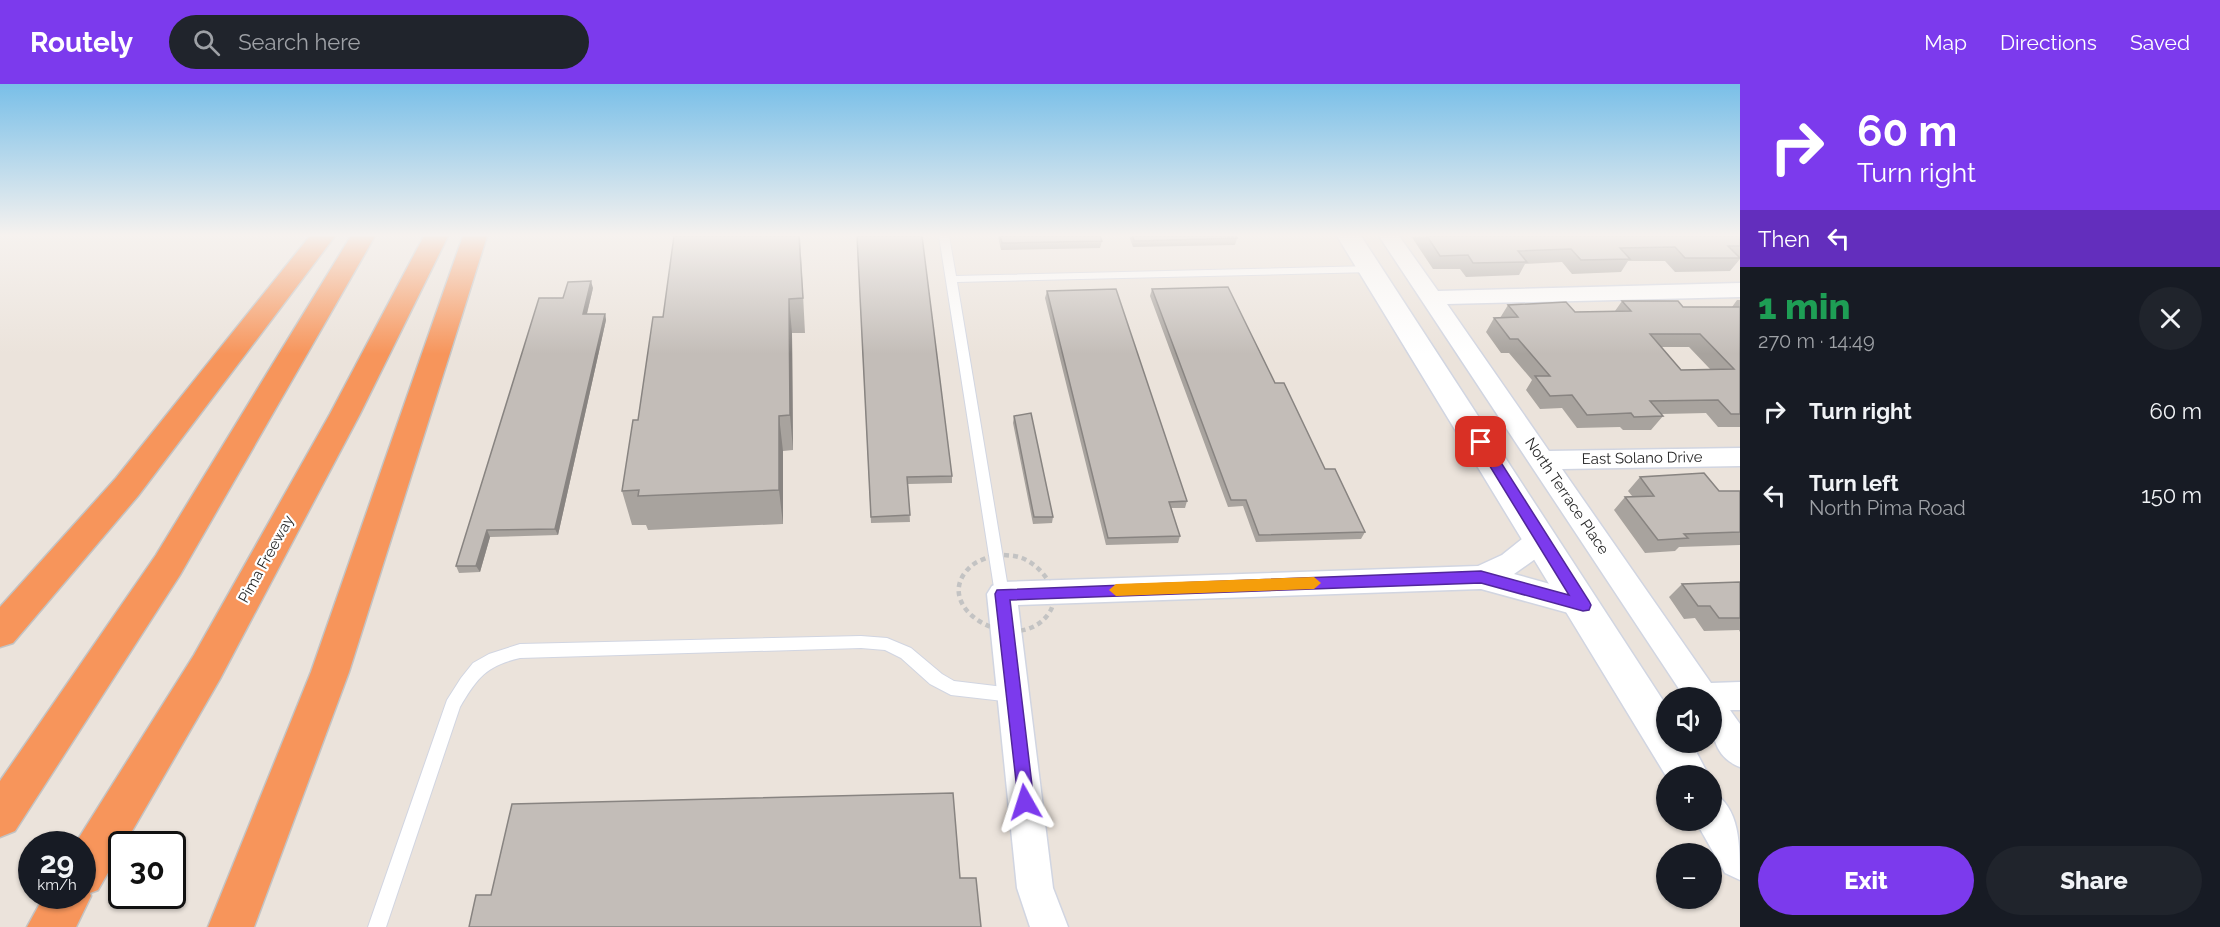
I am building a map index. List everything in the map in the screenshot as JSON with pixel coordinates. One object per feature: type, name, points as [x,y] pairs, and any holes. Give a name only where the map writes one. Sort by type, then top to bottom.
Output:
[{"type":"highway","points":[[0,632],[127,487],[292,275]]},
{"type":"highway","points":[[0,817],[168,565],[340,275]]},
{"type":"highway","name":"Pima Freeway","points":[[96,851],[207,667],[345,414],[416,275]]},
{"type":"highway","points":[[231,927],[330,672],[463,275]]},
{"type":"highway","points":[[51,927],[61,909]]},
{"type":"main road","points":[[1376,275],[1656,723]]},
{"type":"main road","points":[[1722,828],[1740,858]]},
{"type":"street","name":"North Terrace Place","points":[[1416,275],[1544,460],[1696,687]]},
{"type":"street","points":[[1431,298],[1740,290]]},
{"type":"street","name":"East Solano Drive","points":[[1544,460],[1740,457]]},
{"type":"street","points":[[1481,577],[1512,563],[1542,539]]},
{"type":"street","points":[[1049,927],[1035,888],[1002,594],[1481,577],[1583,605]]},
{"type":"street","points":[[1722,696],[1740,696]]},
{"type":"street","points":[[1722,725],[1740,752]]},
{"type":"lane","points":[[950,275],[1002,594]]},
{"type":"lane","points":[[951,279],[1105,275]]},
{"type":"lane","points":[[377,927],[453,705],[471,673],[491,658],[520,651],[878,643],[887,644],[906,653],[936,679],[951,688],[1012,695]]},
{"type":"building","points":[[669,275],[802,275],[803,298],[789,299],[790,415],[779,416],[779,490],[638,496],[639,490],[622,491],[633,420],[638,420],[653,317],[663,317]]},
{"type":"building","points":[[859,275],[927,275],[952,476],[907,477],[910,515],[871,517]]},
{"type":"building","points":[[591,281],[583,314],[605,314],[555,529],[487,530],[476,566],[456,566],[539,298],[563,298],[568,282]]},
{"type":"building","points":[[1228,287],[1275,383],[1284,383],[1325,469],[1335,469],[1365,532],[1259,535],[1246,500],[1231,500],[1152,289]]},
{"type":"building","points":[[1116,289],[1187,501],[1169,502],[1180,536],[1108,538],[1047,291]]},
{"type":"building","points":[[1622,301],[1678,301],[1683,307],[1740,307],[1740,414],[1731,414],[1718,400],[1650,401],[1663,416],[1634,417],[1631,413],[1587,415],[1572,395],[1550,396],[1535,376],[1550,376],[1518,339],[1510,339],[1494,318],[1518,317],[1508,305],[1566,302],[1575,312],[1631,311]],"holes":[[[1650,334],[1700,334],[1734,369],[1681,370]]]},
{"type":"building","points":[[1031,413],[1053,517],[1034,517],[1014,416]]},
{"type":"building","points":[[1704,473],[1719,491],[1740,491],[1740,532],[1684,534],[1688,538],[1658,540],[1625,497],[1654,496],[1640,477]]},
{"type":"building","points":[[1740,582],[1740,618],[1719,618],[1710,606],[1698,606],[1682,584]]},
{"type":"building","points":[[953,793],[960,878],[976,878],[981,927],[469,927],[476,895],[491,895],[512,804]]},
{"type":"slow traffic","points":[[1116,590],[1314,583]]},
{"type":"route","points":[[1025,802],[1002,594],[1481,577],[1528,588],[1583,605],[1481,442]]}]
